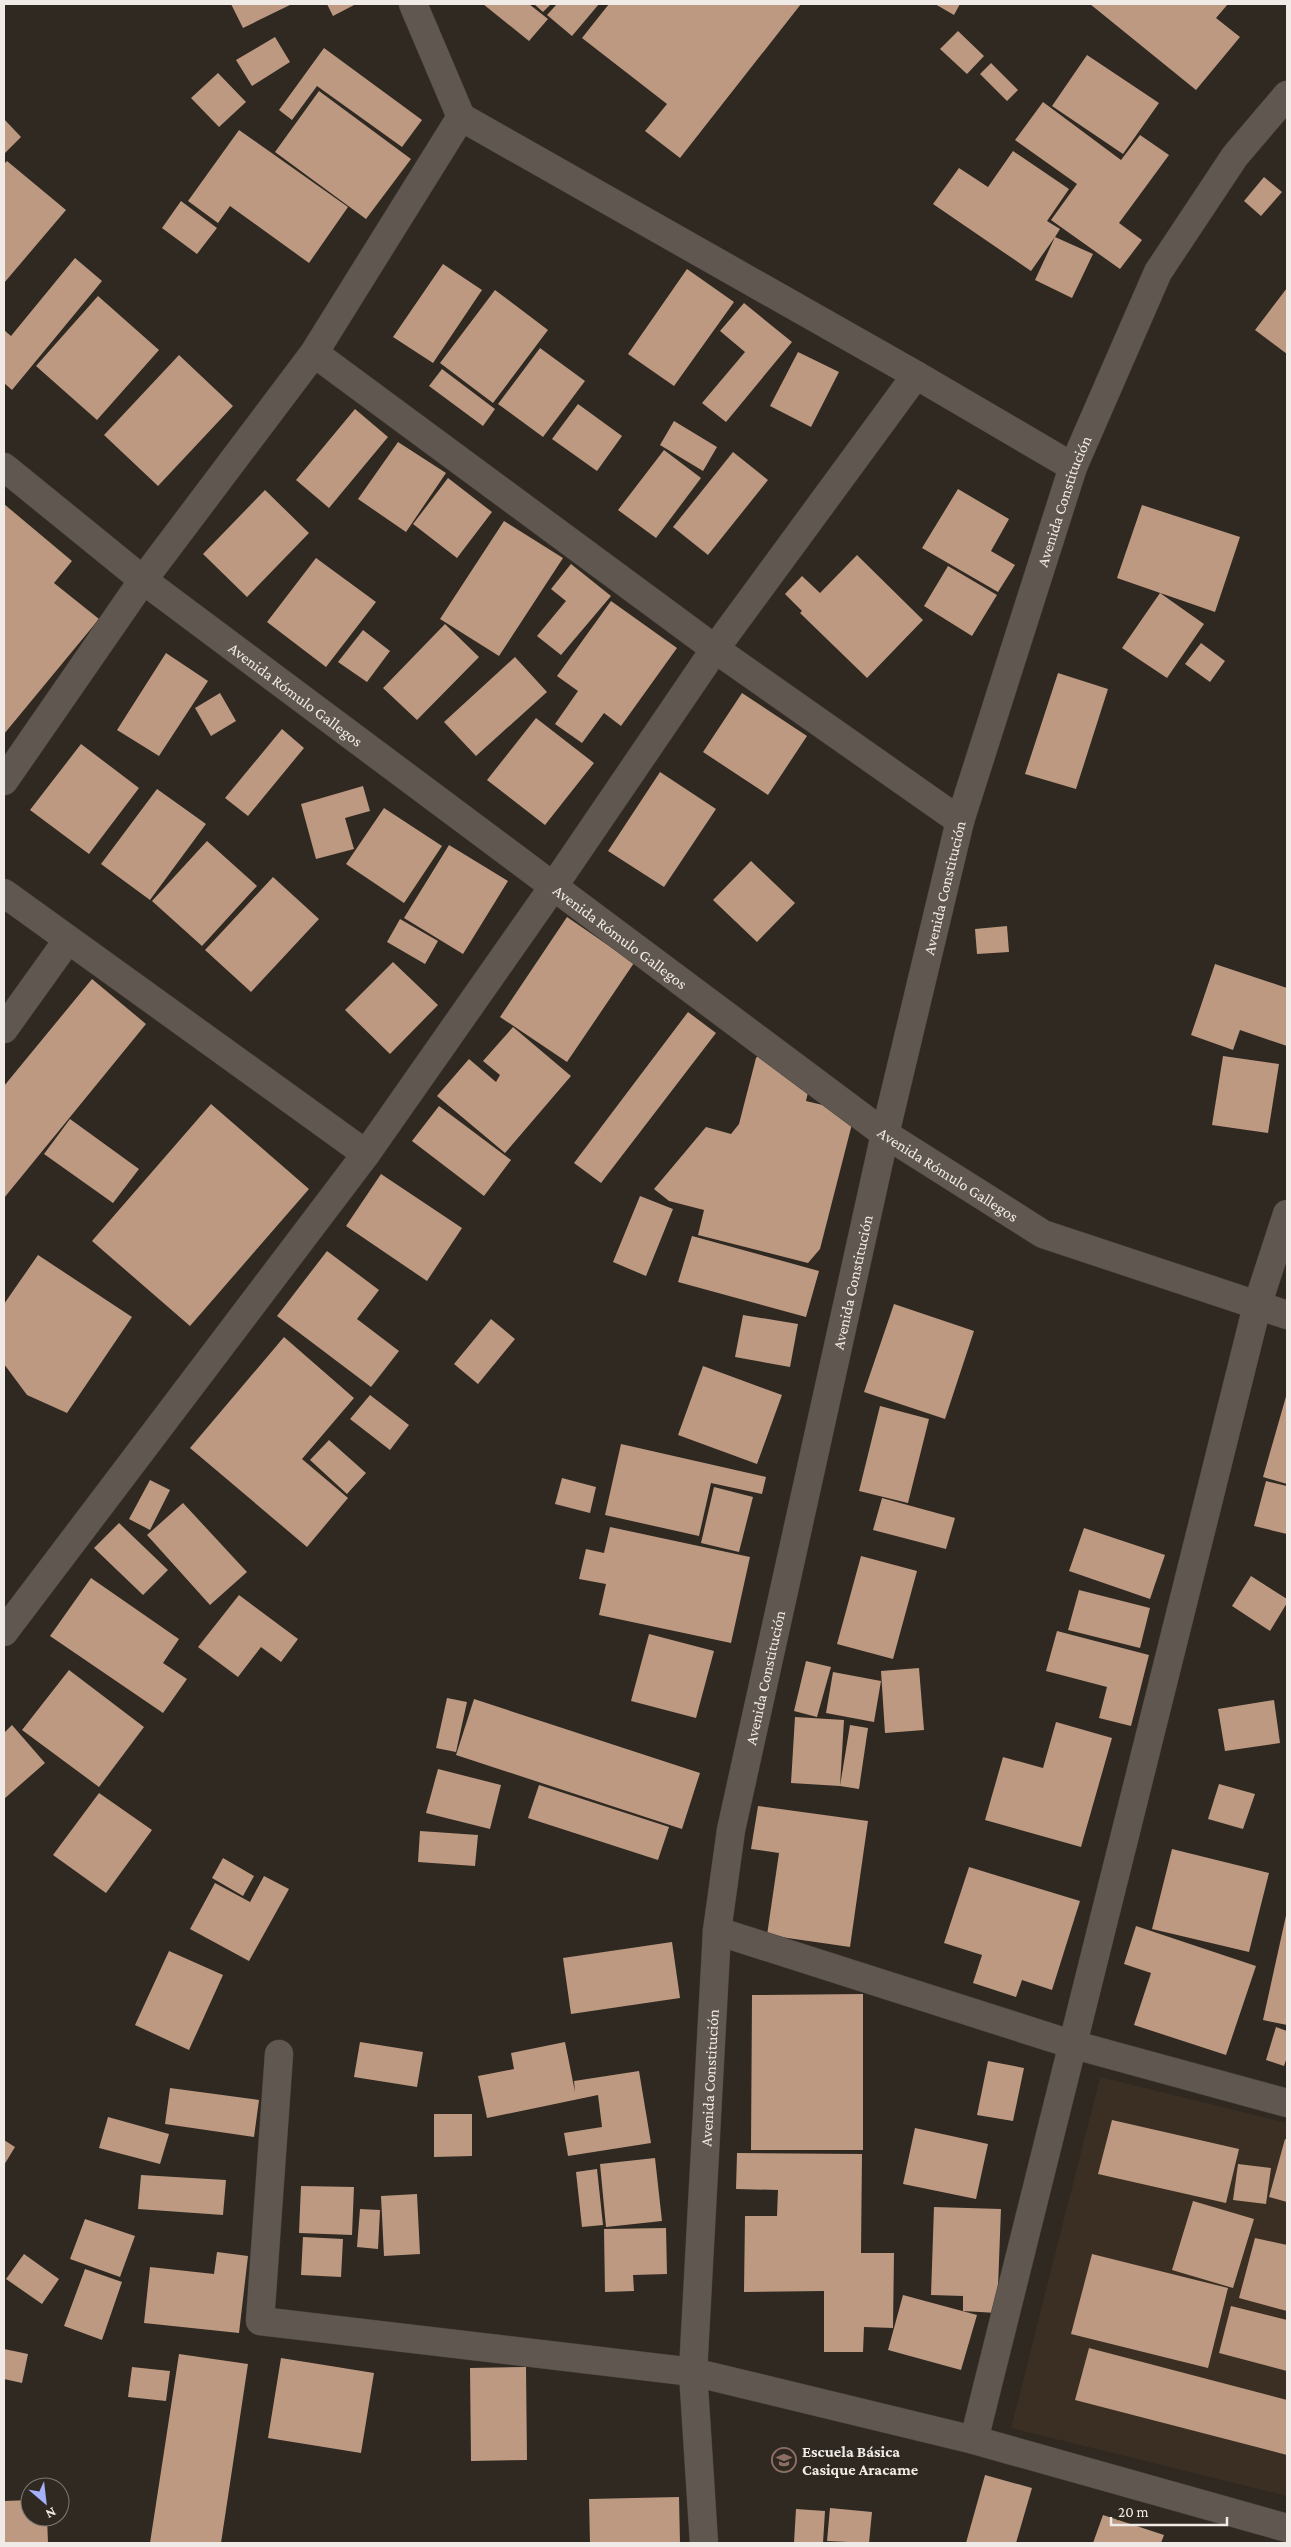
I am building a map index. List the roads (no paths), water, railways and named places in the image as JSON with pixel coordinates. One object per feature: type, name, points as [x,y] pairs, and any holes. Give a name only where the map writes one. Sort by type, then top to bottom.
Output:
[{"type":"street","points":[[413,4],[461,118],[916,375],[1073,467]]},
{"type":"street","name":"Avenida Constitución","points":[[704,2543],[693,2372],[717,1931],[731,1830],[886,1134],[960,821],[1073,467],[1158,272],[1235,156],[1287,95]]},
{"type":"street","points":[[4,781],[143,580],[314,353],[461,118]]},
{"type":"street","points":[[314,353],[715,649],[960,821]]},
{"type":"street","points":[[4,1632],[366,1154],[553,887],[715,649],[916,375]]},
{"type":"street","name":"Avenida Rómulo Gallegos","points":[[4,467],[143,580],[886,1134],[1043,1234],[1287,1315]]},
{"type":"street","points":[[4,894],[366,1154]]},
{"type":"street","points":[[4,1029],[67,941]]},
{"type":"street","points":[[974,2440],[1071,2044],[1257,1306],[1287,1214]]},
{"type":"street","points":[[717,1931],[1071,2044],[1287,2103]]},
{"type":"street","points":[[279,2054],[260,2321],[693,2372],[974,2440],[1287,2528]]},
{"type":"place","name":"Escuela Básica Casique Aracame","points":[[784,2460]]}]
